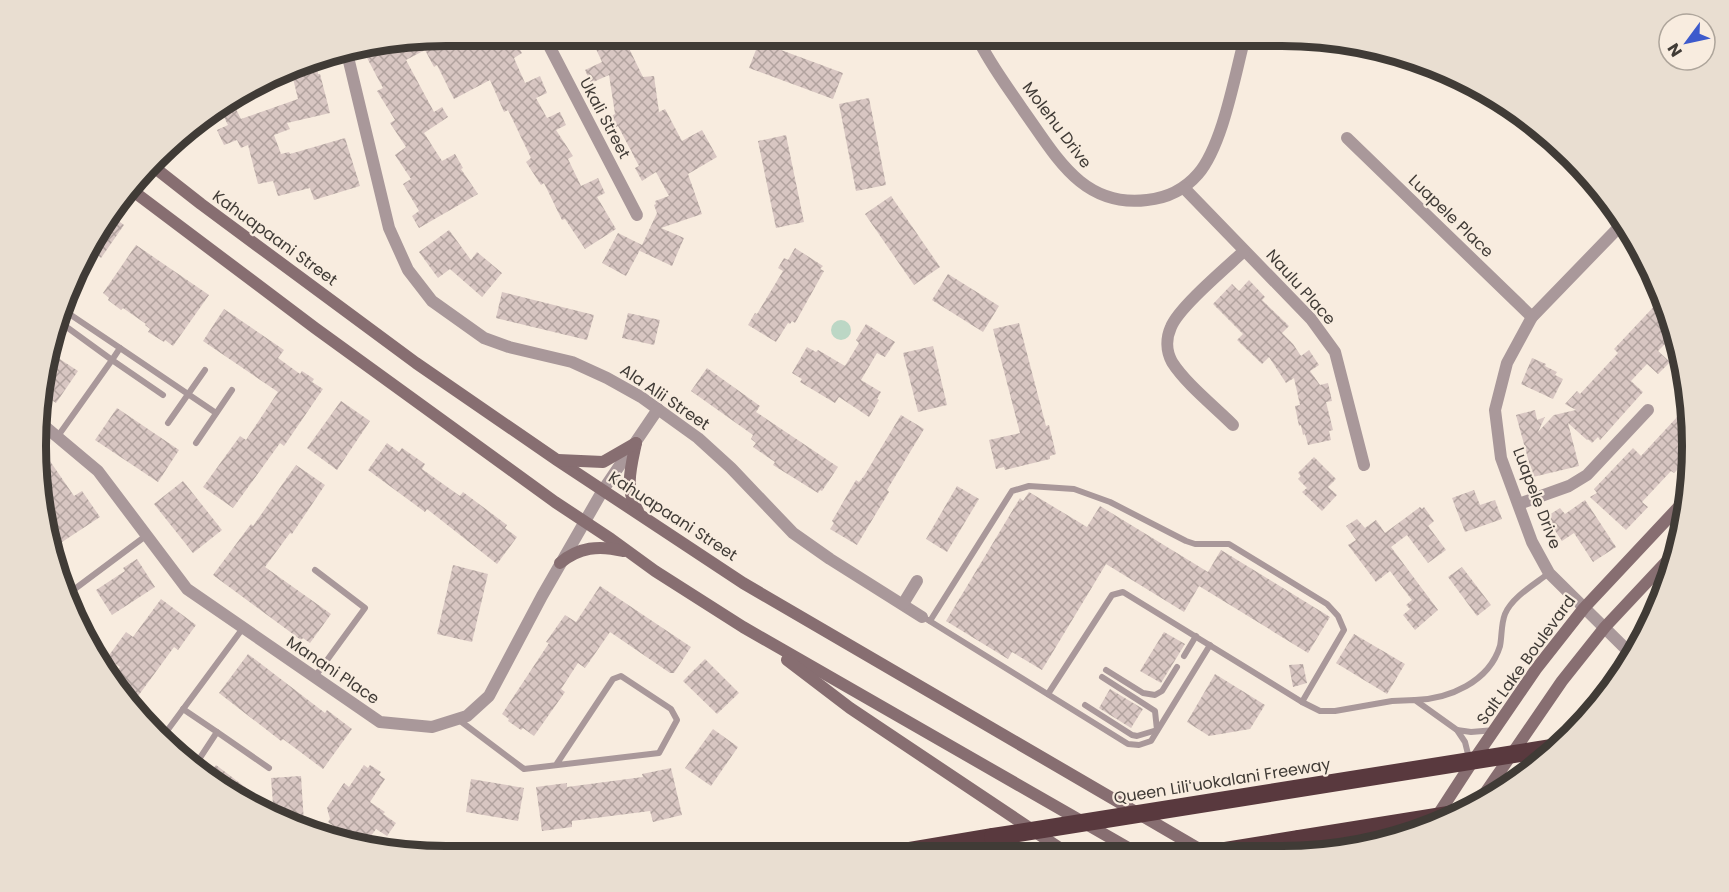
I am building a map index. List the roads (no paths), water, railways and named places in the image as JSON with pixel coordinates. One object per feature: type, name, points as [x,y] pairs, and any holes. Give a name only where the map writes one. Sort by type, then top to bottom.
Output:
[{"type":"highway","name":"Queen Liliʻuokalani Freeway","points":[[942,846],[1542,750]]},
{"type":"highway","points":[[1258,846],[1426,819]]},
{"type":"main road","name":"Kahuapaani Street","points":[[158,170],[416,363],[743,583],[1194,846]]},
{"type":"main road","points":[[137,194],[324,335],[628,552],[743,627],[1125,846]]},
{"type":"main road","points":[[557,460],[603,462],[636,443]]},
{"type":"main road","points":[[636,443],[628,484],[633,503],[640,514]]},
{"type":"main road","name":"Salt Lake Boulevard","points":[[1439,814],[1536,669],[1584,608],[1677,508]]},
{"type":"main road","points":[[560,563],[578,550],[607,547],[628,552]]},
{"type":"main road","points":[[1488,789],[1562,681],[1605,627],[1664,564]]},
{"type":"main road","points":[[743,627],[850,708],[1056,846]]},
{"type":"street","name":"Ukali Street","points":[[549,46],[637,215]]},
{"type":"street","name":"Molehu Drive","points":[[982,46],[992,65],[1071,175],[1085,186],[1110,199],[1126,201],[1167,196],[1184,188],[1199,173],[1214,151],[1243,46]]},
{"type":"street","name":"Ala Alii Street","points":[[348,59],[385,217],[398,253],[422,290],[449,315],[484,338],[572,362],[607,378],[658,409],[698,438],[793,533],[926,619]]},
{"type":"street","name":"Luapele Place","points":[[1347,138],[1532,317]]},
{"type":"street","name":"Naulu Place","points":[[1184,188],[1311,319],[1335,352],[1364,465]]},
{"type":"street","name":"Luapele Drive","points":[[1618,228],[1532,317],[1507,363],[1495,410],[1501,458],[1532,542],[1549,573],[1627,650]]},
{"type":"street","points":[[1233,425],[1172,362],[1167,350],[1167,339],[1171,325],[1180,313],[1244,251]]},
{"type":"street","name":"Manani Place","points":[[47,428],[98,471],[187,589],[381,722],[432,727],[459,720],[489,696],[560,563],[603,490],[658,409]]},
{"type":"street","points":[[1519,504],[1569,486],[1587,475],[1648,410]]},
{"type":"street","points":[[903,604],[917,581]]},
{"type":"lane","points":[[69,314],[216,413]]},
{"type":"lane","points":[[68,328],[163,395]]},
{"type":"lane","points":[[58,436],[120,348]]},
{"type":"lane","points":[[168,423],[205,370]]},
{"type":"lane","points":[[196,443],[232,390]]},
{"type":"lane","points":[[1210,645],[1151,741],[1138,745],[1128,744],[926,619],[1012,491],[1029,486],[1074,489],[1110,502],[1195,544],[1229,544],[1327,604],[1338,616],[1344,630],[1302,702]]},
{"type":"lane","points":[[74,590],[147,534]]},
{"type":"lane","points":[[314,678],[365,608],[315,570]]},
{"type":"lane","points":[[1048,694],[1112,595],[1123,592],[1320,711],[1335,711],[1392,701],[1431,700],[1452,694],[1472,683],[1486,671],[1499,648],[1505,615],[1510,606],[1549,573]]},
{"type":"lane","points":[[167,731],[243,628]]},
{"type":"lane","points":[[1184,656],[1196,636]]},
{"type":"lane","points":[[1106,670],[1143,693],[1155,695],[1162,691],[1177,667]]},
{"type":"lane","points":[[459,720],[524,769],[659,753],[676,720],[671,709],[621,676],[613,679],[556,765]]},
{"type":"lane","points":[[1102,677],[1167,717]]},
{"type":"lane","points":[[1415,700],[1457,729],[1471,732],[1495,730]]},
{"type":"lane","points":[[1085,705],[1132,735],[1137,736],[1157,730]]},
{"type":"lane","points":[[183,709],[269,768]]},
{"type":"lane","points":[[1155,711],[1157,730]]},
{"type":"lane","points":[[1457,729],[1465,742],[1471,764]]},
{"type":"lane","points":[[198,759],[217,732]]}]
